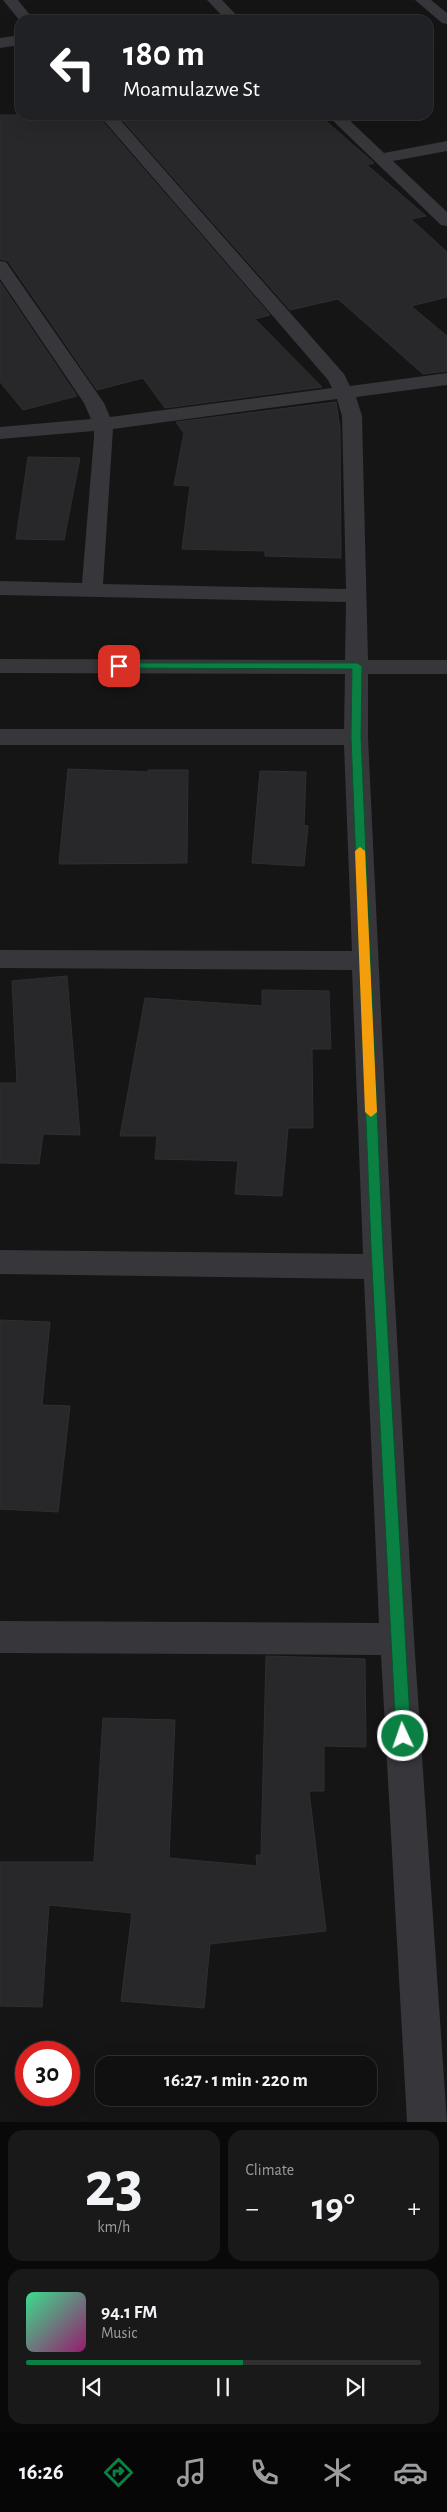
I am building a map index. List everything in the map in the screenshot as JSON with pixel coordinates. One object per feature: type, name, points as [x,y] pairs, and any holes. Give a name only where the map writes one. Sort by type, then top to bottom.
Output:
[{"type":"street","points":[[10,0],[23,15]]},
{"type":"street","points":[[214,0],[229,15]]},
{"type":"street","points":[[422,0],[447,20]]},
{"type":"street","points":[[0,43],[15,41]]},
{"type":"street","points":[[111,120],[327,366],[344,391],[352,416],[357,596],[356,737],[378,1267],[397,1639],[427,2122]]},
{"type":"street","points":[[340,120],[447,221]]},
{"type":"street","points":[[382,158],[447,146]]},
{"type":"street","points":[[0,266],[94,404],[103,424],[104,437],[92,590]]},
{"type":"street","points":[[0,433],[103,424],[447,379]]},
{"type":"street","points":[[0,588],[357,596]]},
{"type":"street","points":[[0,666],[447,667]]},
{"type":"street","points":[[0,736],[356,737]]},
{"type":"street","points":[[0,959],[365,961]]},
{"type":"street","points":[[0,1262],[378,1267]]},
{"type":"street","points":[[0,1638],[397,1639]]},
{"type":"building","points":[[0,115],[15,115],[15,120],[101,120],[270,315],[255,319],[322,387],[165,408],[143,378],[97,390],[8,261],[0,259]]},
{"type":"building","points":[[122,120],[325,120],[374,163],[367,165],[426,216],[411,219],[447,252],[447,297],[411,306],[447,336],[447,371],[423,374],[338,299],[290,310]]},
{"type":"building","points":[[0,282],[77,396],[23,410],[0,382]]},
{"type":"building","points":[[336,402],[340,428],[341,558],[265,556],[265,551],[182,549],[190,486],[174,485],[184,433],[176,422]]},
{"type":"building","points":[[28,457],[80,458],[64,540],[16,539]]},
{"type":"building","points":[[68,769],[148,772],[148,770],[188,770],[187,863],[59,864]]},
{"type":"building","points":[[260,771],[306,772],[304,825],[308,826],[304,866],[252,863]]},
{"type":"building","points":[[67,976],[80,1135],[43,1134],[39,1164],[0,1163],[0,1083],[17,1083],[12,981]]},
{"type":"building","points":[[262,990],[329,991],[331,1049],[312,1049],[313,1128],[288,1128],[282,1196],[235,1194],[238,1161],[155,1159],[157,1136],[120,1136],[145,998],[262,1006]]},
{"type":"building","points":[[0,1320],[50,1322],[42,1405],[70,1406],[58,1512],[0,1509]]},
{"type":"building","points":[[266,1656],[365,1659],[366,1747],[324,1746],[324,1791],[309,1791],[326,1931],[210,1944],[204,2008],[121,2001],[132,1913],[49,1905],[42,2007],[0,2006],[0,1862],[94,1862],[103,1718],[175,1720],[169,1858],[257,1866],[256,1855],[261,1855]]},
{"type":"slow traffic","points":[[360,851],[371,1112]]},
{"type":"route","points":[[119,666],[357,666],[356,737],[377,1248],[403,1736]]}]
